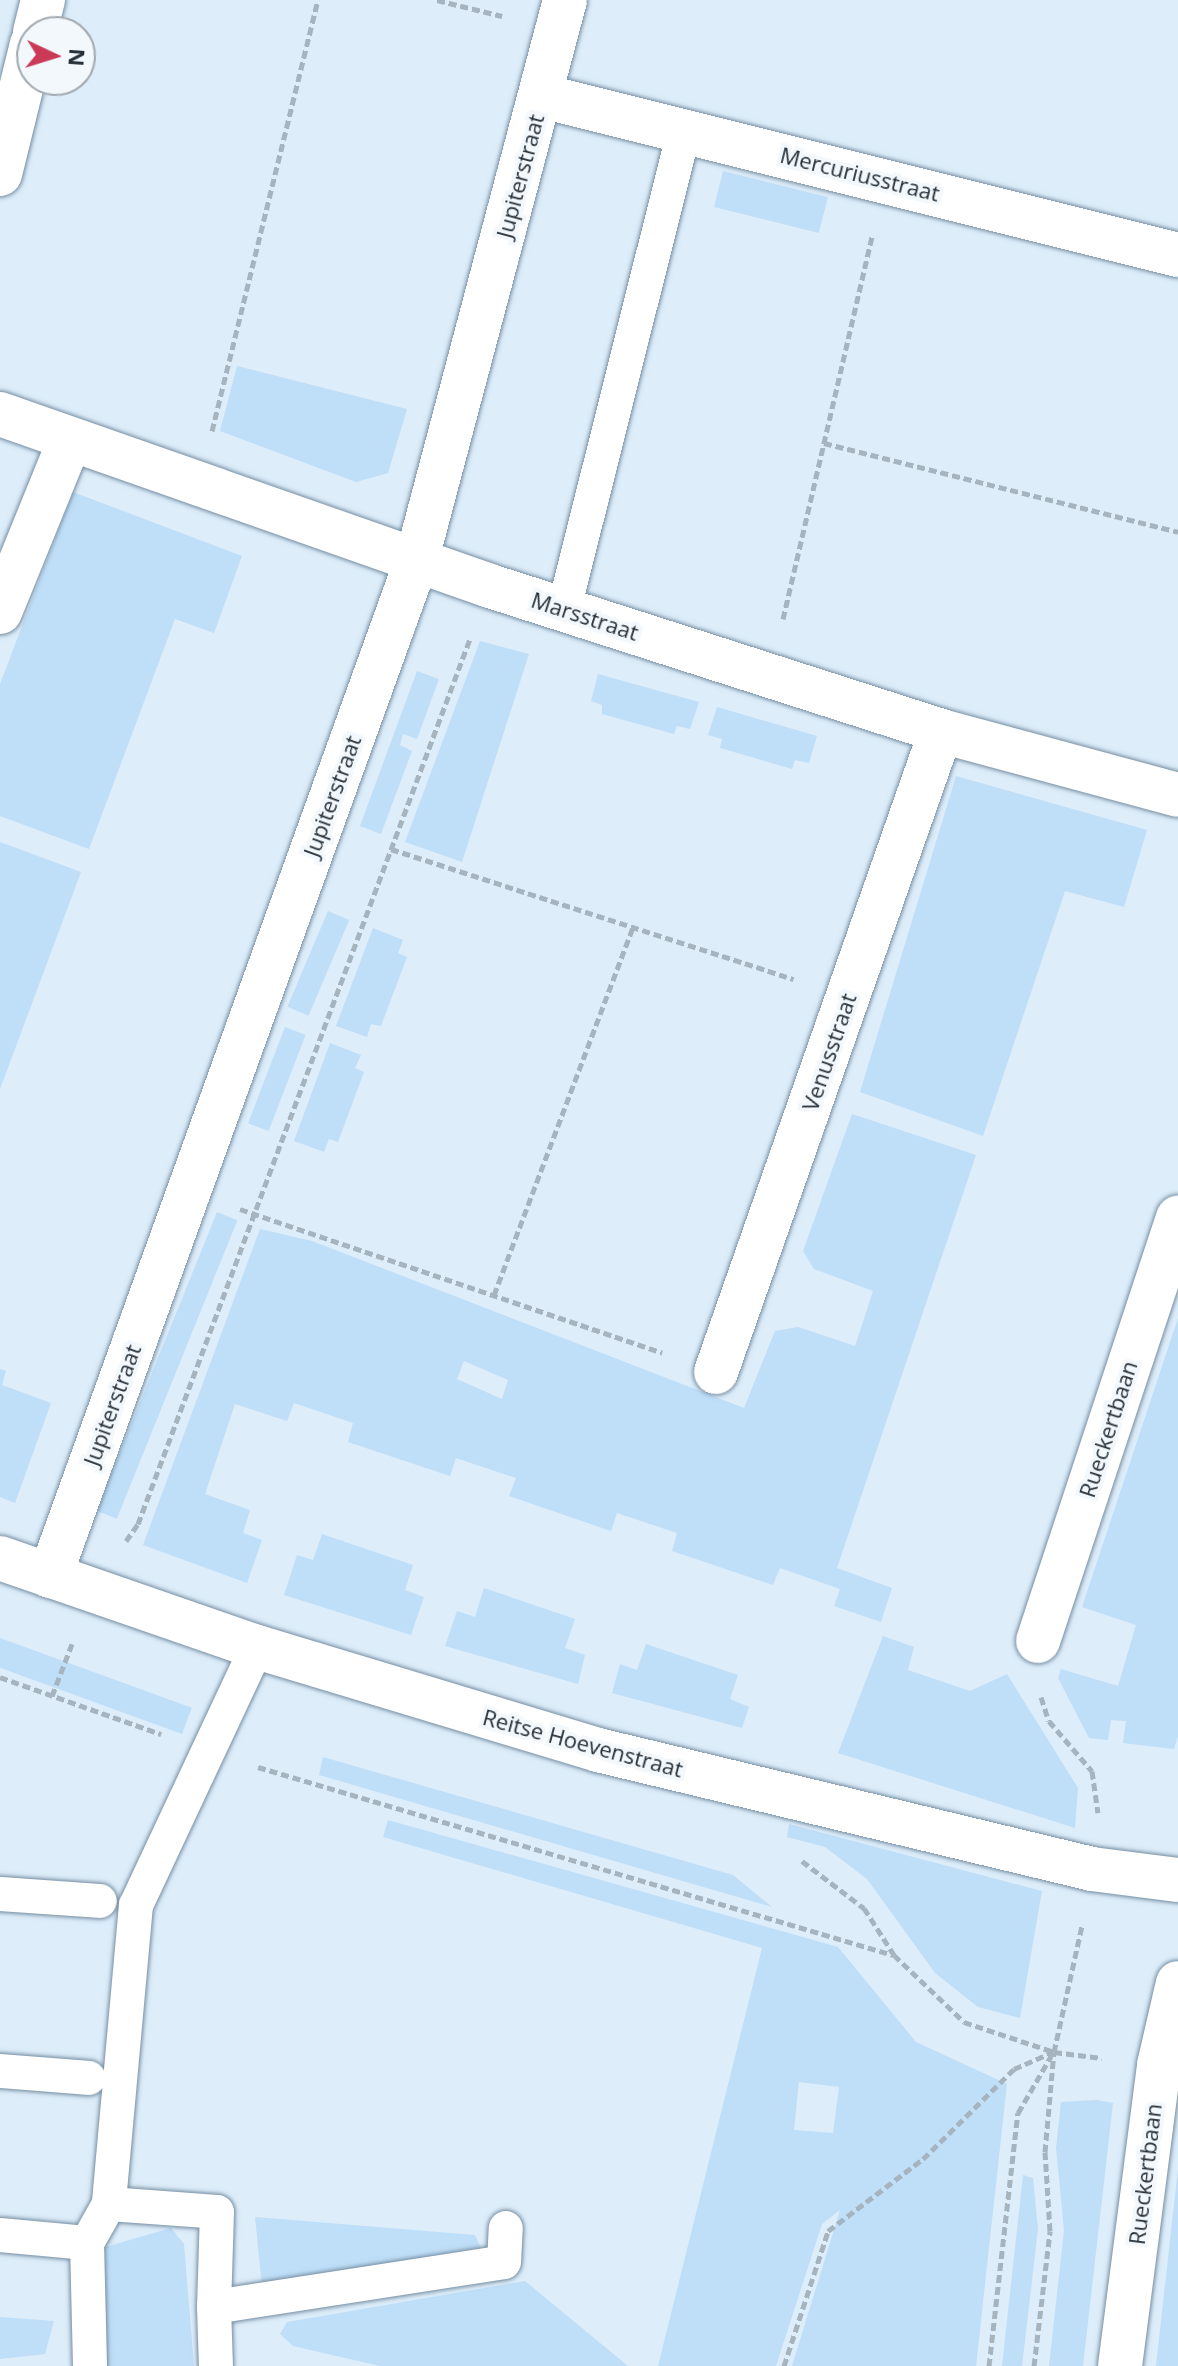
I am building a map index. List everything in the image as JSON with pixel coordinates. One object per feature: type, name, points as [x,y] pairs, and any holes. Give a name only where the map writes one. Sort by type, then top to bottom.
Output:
[{"type":"street","name":"Jupiterstraat","points":[[70,1583],[189,1193],[416,562],[565,0]]},
{"type":"street","points":[[0,174],[19,96]]},
{"type":"street","name":"Mercuriusstraat","points":[[542,96],[1178,255]]},
{"type":"street","name":"Marsstraat","points":[[0,414],[69,442],[490,586],[941,731],[1178,795]]},
{"type":"street","points":[[0,612],[69,442]]},
{"type":"street","name":"Venusstraat","points":[[716,1372],[941,731]]},
{"type":"street","name":"Rueckertbaan","points":[[1038,1641],[1178,1218]]},
{"type":"street","name":"Reitse Hoevenstraat","points":[[0,1558],[257,1647],[598,1750],[1092,1869],[1178,1880]]},
{"type":"street","name":"Rueckertbaan","points":[[1120,2366],[1159,2065],[1178,1983]]},
{"type":"lane","points":[[564,609],[684,130]]},
{"type":"lane","points":[[90,2366],[87,2243],[109,2204],[136,1905],[212,1752],[257,1647]]},
{"type":"lane","points":[[0,1894],[100,1901]]},
{"type":"lane","points":[[0,2071],[89,2078]]},
{"type":"lane","points":[[109,2204],[217,2212],[216,2366]]},
{"type":"lane","points":[[214,2307],[504,2262],[506,2228]]},
{"type":"lane","points":[[0,2235],[87,2243]]},
{"type":"path","points":[[228,365],[318,0]]},
{"type":"path","points":[[437,0],[476,10]]},
{"type":"path","points":[[770,676],[885,180]]},
{"type":"path","points":[[824,443],[1178,532]]},
{"type":"path","points":[[70,1583],[138,1524],[490,586]]},
{"type":"path","points":[[391,849],[848,997]]},
{"type":"path","points":[[494,1295],[633,927]]},
{"type":"path","points":[[189,1193],[716,1372]]},
{"type":"path","points":[[59,1636],[89,1645]]},
{"type":"path","points":[[0,1677],[212,1752],[894,1955]]},
{"type":"path","points":[[793,1857],[828,1875],[864,1908],[894,1955],[964,2022],[1054,2052]]},
{"type":"path","points":[[784,2366],[828,2231],[923,2159],[1014,2069],[1054,2052]]},
{"type":"path","points":[[989,2366],[1018,2113],[1054,2052]]},
{"type":"path","points":[[1034,2366],[1050,2231],[1045,2152],[1054,2052]]},
{"type":"shaded area","points":[[723,171],[828,197],[819,233],[714,207]]},
{"type":"shaded area","points":[[237,366],[407,409],[388,473],[356,482],[220,431]]},
{"type":"shaded area","points":[[73,492],[242,556],[214,633],[175,619],[89,849],[0,816],[0,684]]},
{"type":"shaded area","points":[[480,641],[529,654],[462,862],[405,842]]},
{"type":"shaded area","points":[[417,671],[439,679],[417,739],[403,734],[400,745],[412,751],[381,834],[360,826]]},
{"type":"shaded area","points":[[598,674],[699,702],[690,729],[677,726],[674,734],[602,714],[602,705],[591,701]]},
{"type":"shaded area","points":[[717,707],[817,736],[809,763],[795,760],[792,769],[720,748],[722,739],[708,735]]},
{"type":"shaded area","points":[[956,776],[1147,830],[1124,907],[1065,891],[983,1136],[860,1092]]},
{"type":"shaded area","points":[[0,842],[81,872],[0,1089]]},
{"type":"shaded area","points":[[328,911],[349,920],[309,1016],[287,1007]]},
{"type":"shaded area","points":[[373,928],[403,940],[398,953],[407,957],[381,1026],[371,1024],[367,1037],[336,1026]]},
{"type":"shaded area","points":[[285,1027],[306,1035],[269,1131],[248,1123]]},
{"type":"shaded area","points":[[330,1043],[361,1055],[355,1068],[364,1072],[338,1142],[329,1139],[324,1152],[294,1141]]},
{"type":"shaded area","points":[[852,1114],[976,1155],[837,1568],[892,1588],[881,1622],[834,1606],[840,1589],[780,1568],[773,1585],[672,1551],[677,1533],[617,1513],[611,1531],[509,1496],[516,1478],[456,1458],[450,1476],[348,1442],[353,1423],[294,1403],[287,1421],[235,1404],[205,1494],[250,1510],[243,1533],[262,1540],[247,1583],[143,1545],[260,1229],[312,1241],[744,1408],[775,1331],[798,1327],[855,1346],[873,1291],[814,1269],[803,1251]],"holes":[[[464,1361],[508,1380],[502,1399],[457,1379]]]},
{"type":"shaded area","points":[[217,1212],[237,1220],[117,1519],[96,1511]]},
{"type":"shaded area","points":[[1178,1318],[1178,1736],[1174,1749],[1123,1743],[1126,1721],[1111,1720],[1108,1740],[1089,1738],[1058,1678],[1061,1669],[1118,1686],[1136,1625],[1082,1607]]},
{"type":"shaded area","points":[[0,1369],[6,1371],[2,1385],[51,1403],[15,1503],[0,1497]]},
{"type":"shaded area","points":[[322,1534],[413,1565],[405,1590],[424,1597],[411,1635],[284,1595],[297,1555],[313,1560]]},
{"type":"shaded area","points":[[484,1588],[575,1619],[565,1648],[585,1655],[578,1684],[445,1646],[457,1611],[475,1617]]},
{"type":"shaded area","points":[[883,1636],[914,1647],[908,1670],[970,1691],[1007,1674],[1078,1788],[1075,1828],[838,1753]]},
{"type":"shaded area","points":[[0,1638],[192,1708],[182,1734],[0,1668]]},
{"type":"shaded area","points":[[646,1644],[738,1675],[730,1699],[749,1707],[742,1728],[612,1693],[620,1664],[637,1670]]},
{"type":"shaded area","points":[[323,1757],[733,1875],[772,1907],[319,1775]]},
{"type":"shaded area","points":[[388,1820],[838,1947],[916,2042],[1007,2084],[976,2366],[792,2366],[840,2210],[822,2224],[776,2366],[658,2366],[762,1948],[383,1837]],"holes":[[[799,2082],[839,2087],[833,2133],[794,2130]]]},
{"type":"shaded area","points":[[789,1824],[1042,1891],[1020,2018],[978,2007],[935,1973],[867,1879],[825,1847],[787,1837]]},
{"type":"shaded area","points":[[1097,2100],[1113,2103],[1083,2366],[1049,2366],[1064,2230],[1056,2148],[1061,2102]]},
{"type":"shaded area","points":[[1178,2169],[1178,2366],[1156,2366]]},
{"type":"shaded area","points":[[1023,2175],[1033,2178],[1038,2229],[1022,2366],[1002,2366]]},
{"type":"shaded area","points":[[255,2217],[475,2235],[481,2248],[473,2258],[262,2286]]},
{"type":"shaded area","points":[[171,2228],[184,2244],[194,2366],[106,2366],[102,2248]]},
{"type":"shaded area","points":[[525,2281],[628,2366],[380,2366],[293,2346],[280,2334],[287,2322]]},
{"type":"shaded area","points":[[0,2317],[54,2321],[45,2354],[0,2359]]}]
